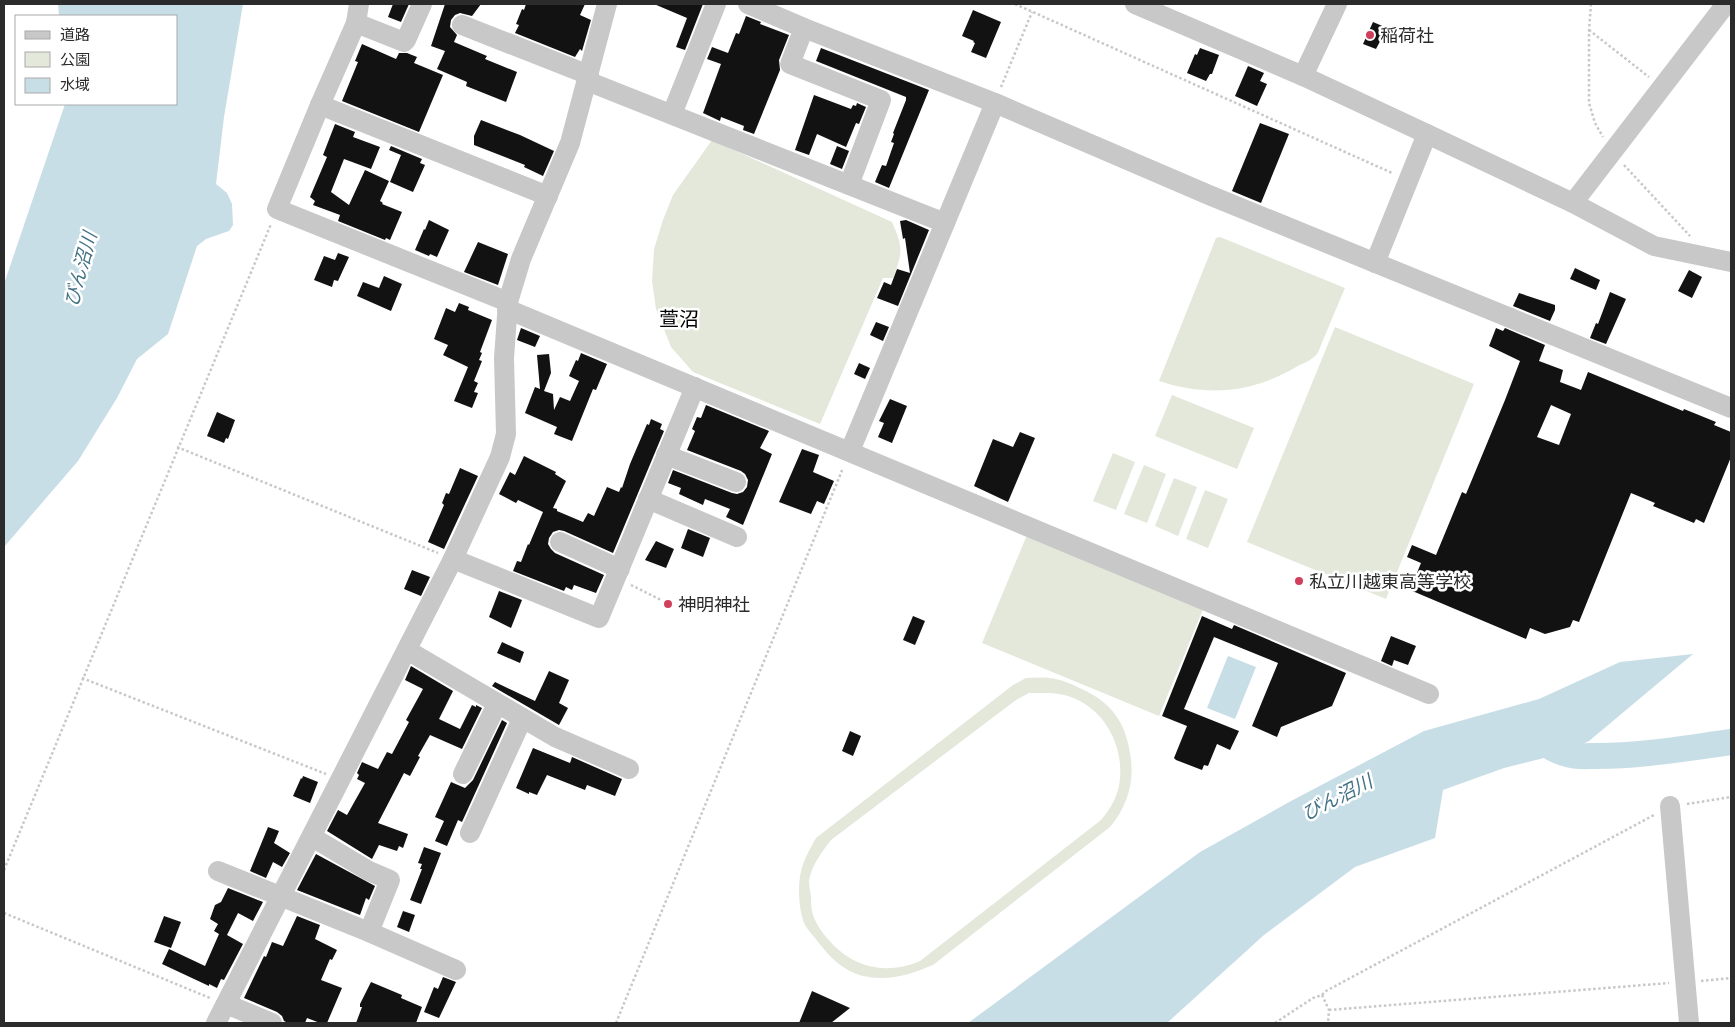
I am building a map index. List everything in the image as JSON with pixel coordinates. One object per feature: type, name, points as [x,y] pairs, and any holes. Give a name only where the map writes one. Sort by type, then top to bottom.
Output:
[{"type":"street","points":[[422,4],[404,42],[358,13],[275,214],[850,450],[1430,694]]},
{"type":"street","points":[[216,1023],[453,559],[488,485],[503,447],[506,434],[504,358],[507,309],[521,259],[570,143],[607,4]]},
{"type":"street","points":[[672,114],[716,4]]},
{"type":"street","points":[[748,4],[995,103],[1209,195],[1731,408]]},
{"type":"street","points":[[1135,4],[1303,76],[1573,203],[1654,246],[1731,262]]},
{"type":"street","points":[[1303,76],[1337,4]]},
{"type":"street","points":[[1573,203],[1726,4]]},
{"type":"street","points":[[462,25],[672,114],[946,223]]},
{"type":"street","points":[[804,28],[790,64],[881,100],[849,185]]},
{"type":"street","points":[[850,450],[995,103]]},
{"type":"street","points":[[320,105],[548,196]]},
{"type":"street","points":[[1375,263],[1427,134]]},
{"type":"street","points":[[453,559],[599,618],[695,387]]},
{"type":"street","points":[[666,455],[736,482]]},
{"type":"street","points":[[648,499],[737,537]]},
{"type":"street","points":[[560,542],[618,573]]},
{"type":"street","points":[[407,650],[497,704],[572,745],[629,769]]},
{"type":"street","points":[[463,774],[497,704]]},
{"type":"street","points":[[470,833],[522,718]]},
{"type":"street","points":[[1670,806],[1689,1023]]},
{"type":"street","points":[[312,837],[369,871],[390,880],[369,932]]},
{"type":"street","points":[[218,871],[369,932],[456,970]]},
{"type":"street","points":[[226,1004],[272,1023]]},
{"type":"path","points":[[1015,4],[1408,180]]},
{"type":"path","points":[[995,103],[1032,12]]},
{"type":"path","points":[[1589,30],[1662,87]]},
{"type":"path","points":[[4,870],[275,214]]},
{"type":"path","points":[[178,447],[453,559]]},
{"type":"path","points":[[616,1023],[850,450]]},
{"type":"path","points":[[618,573],[661,600]]},
{"type":"path","points":[[82,678],[341,780]]},
{"type":"path","points":[[1275,1023],[1326,991],[1670,806],[1731,797]]},
{"type":"path","points":[[4,912],[226,1004]]},
{"type":"path","points":[[1329,1010],[1731,978]]},
{"type":"path","points":[[1322,995],[1329,1010],[1328,1023]]},
{"type":"green space","points":[[712,140],[892,222],[896,231],[900,244],[900,255],[893,278],[883,278],[820,424],[693,372],[671,347],[656,309],[652,281],[654,249],[663,220],[673,195]]},
{"type":"green space","points":[[1220,237],[1345,288],[1314,357],[1279,376],[1246,387],[1229,390],[1195,389],[1159,381],[1216,238]]},
{"type":"green space","points":[[1335,327],[1474,384],[1386,599],[1247,542]]},
{"type":"green space","points":[[1172,395],[1254,428],[1237,469],[1155,436]]},
{"type":"green space","points":[[1113,453],[1135,462],[1116,510],[1093,501]]},
{"type":"green space","points":[[1144,465],[1166,474],[1147,523],[1124,514]]},
{"type":"green space","points":[[1174,478],[1197,487],[1178,536],[1155,526]]},
{"type":"green space","points":[[1205,490],[1228,499],[1208,548],[1186,539]]},
{"type":"green space","points":[[1027,535],[1204,607],[1159,716],[982,643]]},
{"type":"green space","points":[[1026,678],[1058,679],[1093,695],[1111,709],[1126,736],[1132,769],[1128,796],[1116,820],[1110,827],[933,965],[901,976],[888,978],[870,977],[851,972],[836,961],[809,931],[804,923],[801,912],[799,882],[802,866],[816,838],[1013,685]],"holes":[[[1029,693],[1059,694],[1080,701],[1101,718],[1108,728],[1118,752],[1120,765],[1118,790],[1108,811],[1101,820],[920,961],[907,966],[882,968],[869,966],[847,956],[836,948],[820,929],[812,911],[810,875],[824,849],[831,840],[1016,700]]]},
{"type":"water","points":[[58,4],[243,4],[224,117],[216,184],[227,193],[232,204],[233,225],[229,231],[206,239],[197,246],[168,334],[137,359],[117,398],[78,461],[4,547],[4,284],[65,105],[178,105],[178,15],[59,15]]},
{"type":"water","points":[[1693,654],[1589,741],[1564,753],[1504,768],[1443,790],[1435,838],[1355,867],[1264,935],[1167,1023],[968,1023],[1200,852],[1291,801],[1424,731],[1539,699],[1620,662]]},
{"type":"water","points":[[1228,656],[1256,667],[1235,719],[1207,708]]},
{"type":"building","points":[[393,4],[409,4],[401,22],[388,17]]},
{"type":"building","points":[[445,4],[481,4],[472,16],[460,13],[455,15],[451,20],[450,27],[457,35],[454,42],[487,56],[485,59],[517,72],[506,102],[466,86],[467,82],[437,69],[445,51],[431,46]]},
{"type":"building","points":[[526,4],[585,4],[580,15],[591,20],[582,51],[580,49],[575,57],[515,33],[519,25],[516,24]]},
{"type":"building","points":[[654,4],[703,4],[685,50],[676,47],[687,18]]},
{"type":"building","points":[[973,10],[1001,22],[986,58],[971,52],[974,41],[962,36]]},
{"type":"building","points":[[746,16],[761,22],[760,24],[789,35],[779,60],[780,70],[754,134],[743,130],[744,126],[721,117],[720,121],[703,113],[721,64],[707,59],[712,47],[728,53],[736,33],[739,34]]},
{"type":"building","points":[[1373,22],[1387,28],[1376,49],[1363,44]]},
{"type":"building","points":[[362,44],[396,59],[399,53],[407,53],[417,57],[414,63],[443,75],[419,132],[342,101],[358,62],[355,61]]},
{"type":"building","points":[[821,48],[929,90],[889,188],[875,182],[882,165],[886,166],[894,143],[891,142],[893,133],[906,97],[816,61]]},
{"type":"building","points":[[1200,48],[1219,55],[1212,74],[1210,74],[1206,81],[1187,73],[1195,54],[1197,55]]},
{"type":"building","points":[[1248,66],[1264,73],[1260,81],[1267,84],[1257,106],[1235,96]]},
{"type":"building","points":[[814,95],[851,109],[857,103],[866,107],[859,124],[856,123],[846,147],[817,134],[809,155],[795,150]]},
{"type":"building","points":[[481,120],[554,151],[543,176],[524,167],[525,165],[474,145],[474,136]]},
{"type":"building","points":[[1260,123],[1289,134],[1261,203],[1232,191]]},
{"type":"building","points":[[335,124],[355,132],[353,137],[380,147],[371,169],[344,159],[331,192],[349,205],[365,170],[389,181],[380,201],[382,204],[402,212],[390,240],[386,238],[385,240],[338,221],[340,215],[313,205],[315,201],[310,197],[327,157],[323,155]]},
{"type":"building","points":[[391,146],[422,159],[420,163],[425,165],[413,192],[390,182],[401,155],[389,150]]},
{"type":"building","points":[[837,146],[849,151],[842,169],[830,164]]},
{"type":"building","points":[[429,220],[449,230],[437,257],[415,250]]},
{"type":"building","points":[[906,220],[929,230],[898,306],[877,298],[884,282],[891,285],[897,269],[910,273],[905,238],[903,239],[900,221]]},
{"type":"building","points":[[478,242],[508,254],[498,285],[464,272]]},
{"type":"building","points":[[338,253],[349,257],[338,281],[334,280],[332,287],[314,280],[324,256],[335,260]]},
{"type":"building","points":[[1575,268],[1600,280],[1596,290],[1570,279]]},
{"type":"building","points":[[1689,270],[1702,277],[1692,298],[1678,291]]},
{"type":"building","points":[[384,276],[402,284],[391,311],[357,296],[363,282],[379,288]]},
{"type":"building","points":[[1610,292],[1626,299],[1606,344],[1590,338],[1596,323],[1598,324]]},
{"type":"building","points":[[1519,293],[1555,305],[1550,321],[1513,306]]},
{"type":"building","points":[[459,303],[469,307],[468,310],[492,320],[480,352],[482,353],[479,360],[482,361],[474,381],[478,383],[474,392],[478,393],[472,408],[454,401],[468,367],[443,355],[448,345],[434,339],[446,308],[455,312]]},
{"type":"building","points":[[876,322],[889,327],[883,341],[870,335]]},
{"type":"building","points":[[521,328],[540,336],[535,347],[517,340]]},
{"type":"building","points":[[1496,328],[1503,331],[1505,328],[1545,345],[1539,361],[1563,370],[1560,382],[1581,390],[1588,372],[1683,411],[1684,409],[1716,422],[1714,425],[1731,432],[1731,457],[1704,523],[1696,519],[1694,523],[1653,506],[1655,503],[1631,493],[1579,622],[1573,620],[1570,627],[1545,634],[1530,628],[1526,639],[1410,590],[1421,563],[1407,557],[1412,545],[1436,555],[1462,492],[1466,494],[1520,361],[1489,346]],"holes":[[[1551,405],[1571,414],[1559,445],[1537,437]]]},
{"type":"building","points":[[581,353],[607,364],[596,390],[593,389],[572,441],[554,434],[557,427],[525,413],[535,387],[540,389],[537,355],[549,354],[551,373],[544,391],[553,394],[554,410],[560,397],[570,401],[579,381],[569,376]]},
{"type":"building","points":[[859,363],[870,368],[865,379],[854,374]]},
{"type":"building","points":[[890,399],[907,406],[892,443],[878,437],[884,423],[879,421]]},
{"type":"building","points":[[706,405],[769,431],[760,448],[772,454],[743,525],[726,517],[730,509],[705,499],[703,505],[679,494],[681,488],[668,483],[673,470],[732,493],[743,492],[747,487],[748,480],[741,471],[687,450],[695,431],[692,429],[697,417],[701,418]]},
{"type":"building","points":[[217,412],[235,420],[228,439],[226,438],[224,443],[207,436]]},
{"type":"building","points":[[651,419],[662,424],[660,429],[664,431],[613,553],[564,531],[553,532],[549,538],[548,544],[555,553],[604,575],[596,593],[574,585],[572,590],[566,587],[564,591],[513,571],[517,561],[521,562],[543,512],[518,500],[516,503],[499,494],[510,472],[515,475],[524,456],[556,472],[555,474],[566,481],[553,508],[583,522],[588,513],[594,516],[607,487],[619,492],[622,488],[630,464],[647,424],[649,425]]},
{"type":"building","points":[[1020,432],[1035,438],[1008,502],[974,486],[993,439],[1013,447]]},
{"type":"building","points":[[802,449],[819,455],[813,472],[834,481],[824,504],[817,501],[811,514],[779,502]]},
{"type":"building","points":[[460,468],[478,476],[444,549],[428,542],[444,505],[442,503],[446,493],[449,494]]},
{"type":"building","points":[[688,529],[710,538],[703,557],[681,548]]},
{"type":"building","points":[[656,541],[674,549],[666,568],[645,560]]},
{"type":"building","points":[[412,570],[430,577],[421,596],[404,589]]},
{"type":"building","points":[[499,591],[522,600],[511,628],[489,617]]},
{"type":"building","points":[[913,616],[925,621],[915,645],[903,640]]},
{"type":"building","points":[[1202,616],[1232,629],[1234,625],[1346,673],[1332,706],[1281,727],[1277,737],[1252,726],[1278,663],[1214,637],[1184,709],[1239,731],[1230,750],[1217,744],[1208,766],[1204,765],[1202,770],[1176,760],[1174,758],[1187,726],[1162,716]]},
{"type":"building","points":[[1391,636],[1416,646],[1408,665],[1394,660],[1392,666],[1381,661]]},
{"type":"building","points":[[502,642],[524,652],[520,663],[497,653]]},
{"type":"building","points":[[411,666],[453,691],[439,719],[460,729],[472,705],[482,708],[462,749],[430,735],[418,756],[420,757],[410,776],[404,773],[378,823],[408,834],[403,848],[399,846],[397,851],[379,845],[372,859],[327,831],[338,810],[347,815],[365,783],[357,779],[359,775],[357,773],[362,762],[378,769],[387,752],[392,754],[409,722],[406,720],[423,689],[405,680]]},
{"type":"building","points":[[549,671],[569,680],[559,703],[568,708],[559,725],[492,686],[495,682],[535,701]]},
{"type":"building","points":[[502,720],[507,723],[462,822],[458,820],[447,846],[435,841],[444,821],[435,817],[451,782],[465,788],[473,780]]},
{"type":"building","points":[[850,731],[861,736],[853,756],[842,751]]},
{"type":"building","points":[[533,748],[570,763],[572,757],[622,779],[615,796],[587,785],[585,790],[547,775],[537,795],[529,792],[529,794],[516,788]]},
{"type":"building","points":[[303,776],[318,782],[310,803],[293,796]]},
{"type":"building","points":[[268,827],[279,831],[274,843],[290,853],[282,867],[273,862],[266,878],[250,871]]},
{"type":"building","points":[[424,847],[441,853],[421,904],[410,900],[422,869],[420,869],[422,864],[418,863]]},
{"type":"building","points":[[316,854],[375,886],[369,900],[366,898],[360,915],[297,890]]},
{"type":"building","points":[[228,888],[263,902],[253,921],[238,913],[227,935],[243,944],[224,980],[221,979],[217,988],[209,984],[209,986],[162,964],[169,949],[205,966],[219,934],[214,931],[218,924],[210,919],[215,905],[221,902]]},
{"type":"building","points":[[403,911],[415,915],[409,932],[397,927]]},
{"type":"building","points":[[164,916],[181,922],[171,948],[154,942]]},
{"type":"building","points":[[297,916],[320,925],[315,939],[337,950],[332,960],[330,959],[321,980],[342,988],[327,1023],[320,1023],[307,1018],[305,1023],[288,1023],[277,1012],[244,998],[272,942],[283,946]]},
{"type":"building","points":[[443,977],[456,982],[439,1018],[424,1012],[434,987],[438,989]]},
{"type":"building","points":[[371,982],[402,995],[401,998],[422,1007],[416,1023],[356,1023],[362,1007],[360,1007],[360,1004]]},
{"type":"building","points":[[812,991],[850,1008],[831,1023],[799,1023]]},
{"type":"waterway","name":"びん沼川","points":[[1535,733],[1542,741],[1556,750],[1574,756],[1614,756],[1648,753],[1731,742]]},
{"type":"place","name":"稲荷社","points":[[1370,35]]},
{"type":"place","name":"私立川越東高等学校","points":[[1299,581]]},
{"type":"place","name":"神明神社","points":[[668,604]]},
{"type":"district","name":"萱沼","points":[[679,319]]}]
